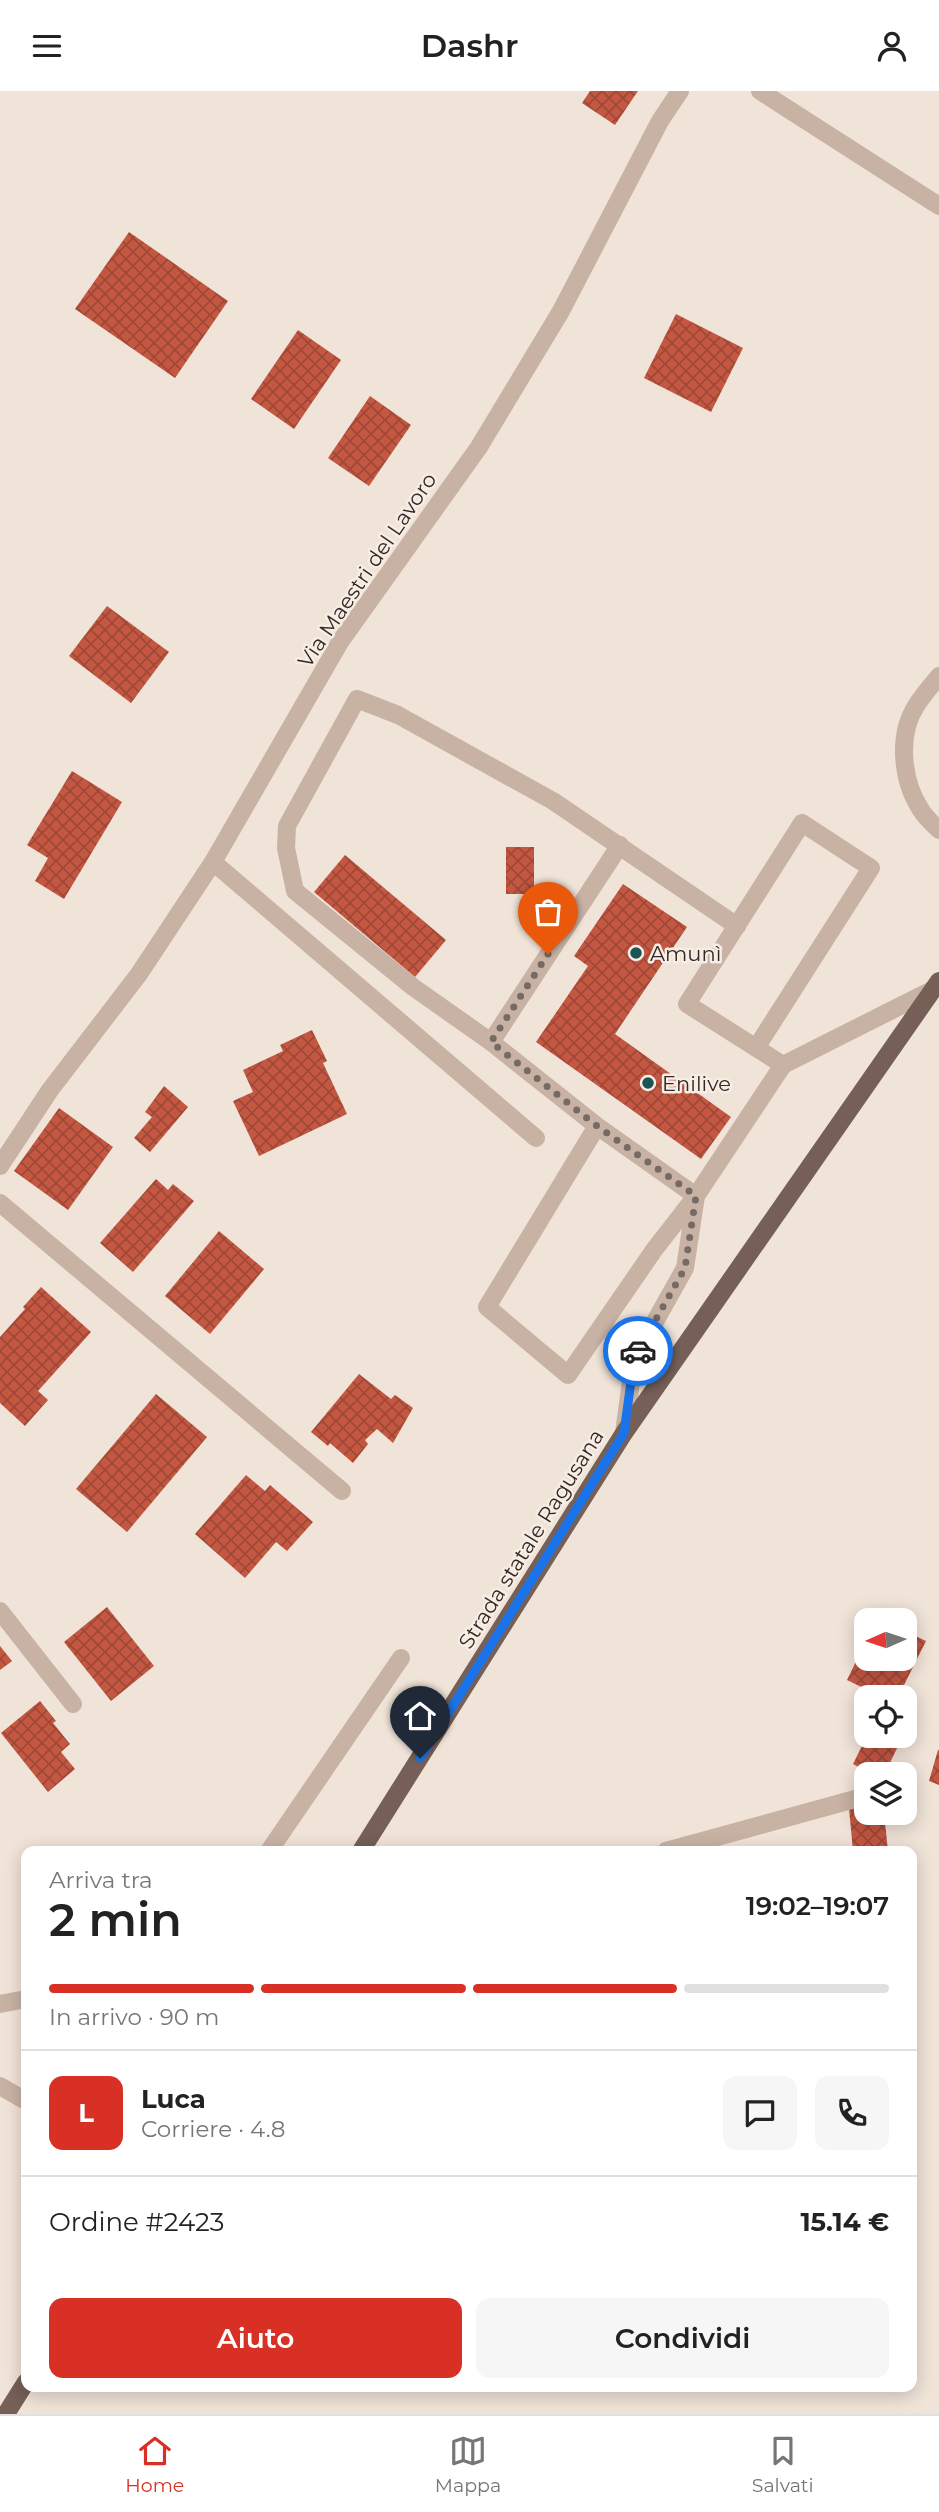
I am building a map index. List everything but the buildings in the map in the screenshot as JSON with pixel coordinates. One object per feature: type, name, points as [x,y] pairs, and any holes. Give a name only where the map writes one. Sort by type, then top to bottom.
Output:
[{"type":"main road","name":"Strada statale Ragusana","points":[[365,1846],[624,1433],[935,985]]},
{"type":"main road","points":[[6,2414],[21,2390]]},
{"type":"street","name":"Via Maestri del Lavoro","points":[[0,1166],[50,1090],[139,974],[214,862],[340,642],[493,424],[561,311],[660,121],[680,91]]},
{"type":"street","points":[[760,91],[939,206]]},
{"type":"street","points":[[939,676],[915,708],[905,730],[904,752],[913,794],[921,811],[939,830]]},
{"type":"street","points":[[696,1196],[597,1126],[491,1042],[413,987],[295,891],[286,848],[287,826],[357,699],[398,715],[553,801],[737,926]]},
{"type":"street","points":[[756,1048],[871,868],[802,823],[687,1004],[756,1048],[783,1065]]},
{"type":"street","points":[[491,1042],[620,845]]},
{"type":"street","points":[[214,862],[536,1138]]},
{"type":"street","points":[[597,1126],[487,1307],[568,1375],[654,1250],[696,1196],[783,1065],[935,985]]},
{"type":"street","points":[[624,1433],[634,1359],[685,1268],[696,1196]]},
{"type":"street","points":[[0,1203],[342,1491]]},
{"type":"street","points":[[0,1611],[73,1704]]},
{"type":"street","points":[[272,1846],[401,1658]]},
{"type":"street","points":[[684,1846],[854,1799]]},
{"type":"street","points":[[0,2004],[21,2000]]},
{"type":"street","points":[[0,2086],[21,2098]]},
{"type":"way so far","points":[[548,954],[491,1042],[597,1126],[696,1196],[685,1268],[638,1351]]},
{"type":"place","name":"Amunì","points":[[636,953]]},
{"type":"place","name":"Enilive","points":[[648,1083]]},
{"type":"route","points":[[420,1758],[624,1433],[634,1359],[638,1351]]}]
